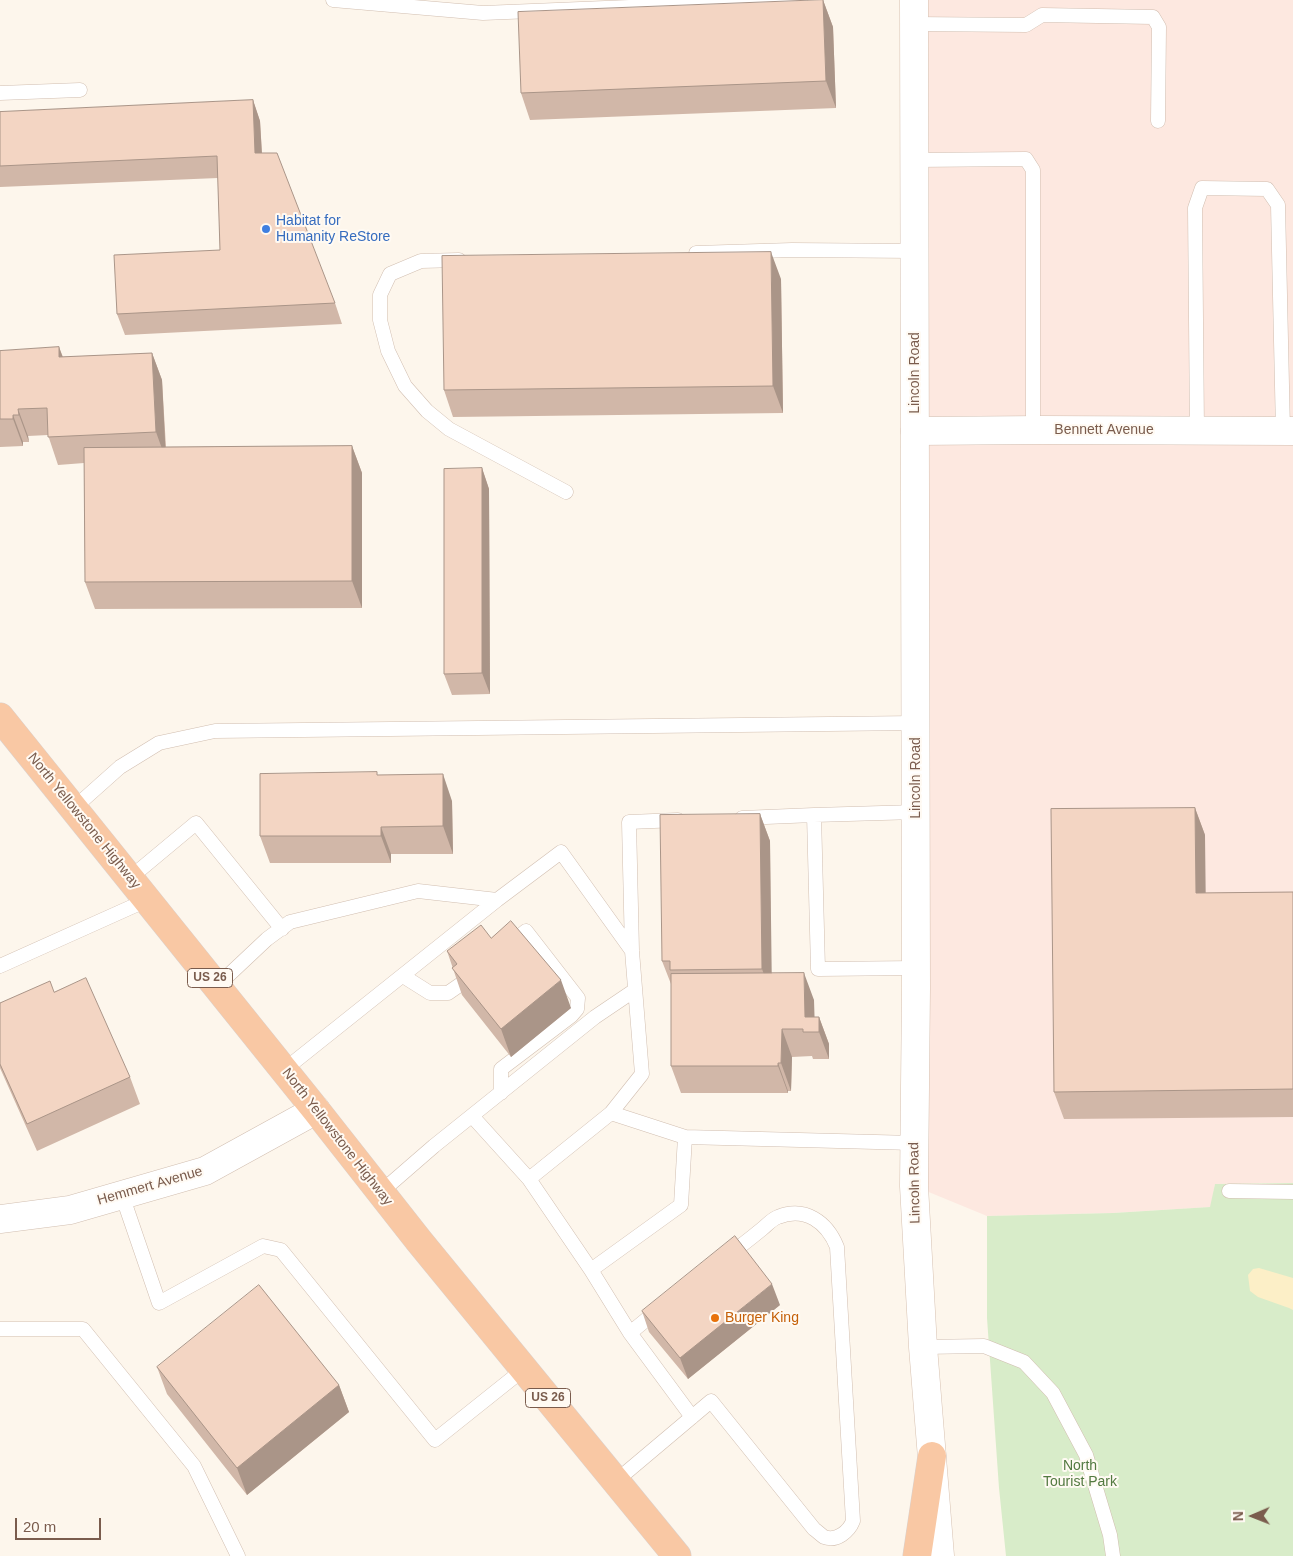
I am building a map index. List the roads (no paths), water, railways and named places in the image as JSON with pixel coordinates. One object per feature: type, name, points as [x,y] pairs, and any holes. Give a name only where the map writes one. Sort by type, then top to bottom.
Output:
[{"type":"highway","name":"North Yellowstone Highway","points":[[0,717],[381,1192],[677,1556]]},
{"type":"highway","points":[[917,1556],[932,1456]]},
{"type":"main road","name":"Lincoln Road","points":[[914,12],[916,723],[914,1186],[923,1347],[940,1556]]},
{"type":"main road","name":"Bennett Avenue","points":[[915,432],[1033,430],[1288,431]]},
{"type":"main road","name":"Hemmert Avenue","points":[[0,1219],[70,1210],[204,1172],[316,1110]]},
{"type":"lane","points":[[332,0],[483,13],[519,6],[800,0]]},
{"type":"lane","points":[[914,12],[1026,25],[1042,14],[1153,17],[1159,26],[1158,121]]},
{"type":"lane","points":[[0,93],[80,90]]},
{"type":"lane","points":[[914,160],[1026,159],[1033,170],[1033,430]]},
{"type":"lane","points":[[1197,431],[1195,208],[1202,188],[1267,189],[1278,205],[1288,431]]},
{"type":"lane","points":[[684,254],[792,250],[915,251]]},
{"type":"lane","points":[[470,260],[421,261],[390,274],[380,294],[380,320],[388,352],[405,386],[427,411],[449,429],[566,492]]},
{"type":"lane","points":[[74,808],[120,767],[159,742],[215,731],[916,723]]},
{"type":"lane","points":[[726,818],[916,812]]},
{"type":"lane","points":[[814,815],[818,969],[916,968]]},
{"type":"lane","points":[[529,1179],[611,1113],[642,1074],[632,951],[629,822],[687,820]]},
{"type":"lane","points":[[130,878],[196,823],[282,929]]},
{"type":"lane","points":[[284,1070],[497,900],[561,852],[632,951]]},
{"type":"lane","points":[[217,986],[267,939],[290,922],[418,891],[497,900]]},
{"type":"lane","points":[[0,966],[147,900]]},
{"type":"lane","points":[[501,952],[526,931],[578,998],[577,1009],[571,1016],[501,1069],[501,1093]]},
{"type":"lane","points":[[403,976],[430,993],[448,993],[461,984]]},
{"type":"lane","points":[[381,1192],[434,1146],[595,1017],[635,990]]},
{"type":"lane","points":[[611,1113],[685,1137],[914,1143]]},
{"type":"lane","points":[[472,1116],[529,1179],[591,1270],[630,1333],[692,1417]]},
{"type":"lane","points":[[591,1270],[681,1205],[685,1137]]},
{"type":"lane","points":[[1229,1191],[1293,1192]]},
{"type":"lane","points":[[122,1195],[159,1303],[262,1246],[281,1250],[435,1440],[524,1369]]},
{"type":"lane","points":[[616,1481],[712,1401],[814,1529],[825,1537],[836,1537],[845,1533],[850,1527],[852,1521],[837,1246],[833,1235],[823,1224],[809,1216],[793,1214],[777,1217],[714,1266]]},
{"type":"lane","points":[[630,1333],[668,1303]]},
{"type":"lane","points":[[0,1329],[83,1329],[194,1466],[238,1556],[232,1556]]},
{"type":"lane","points":[[923,1347],[984,1346],[1024,1362],[1053,1392],[1086,1455],[1110,1535],[1113,1556]]},
{"type":"place","name":"Habitat for Humanity ReStore","points":[[266,229]]},
{"type":"place","name":"Burger King","points":[[715,1318]]},
{"type":"park label","name":"North Tourist Park","points":[[1080,1474]]}]
